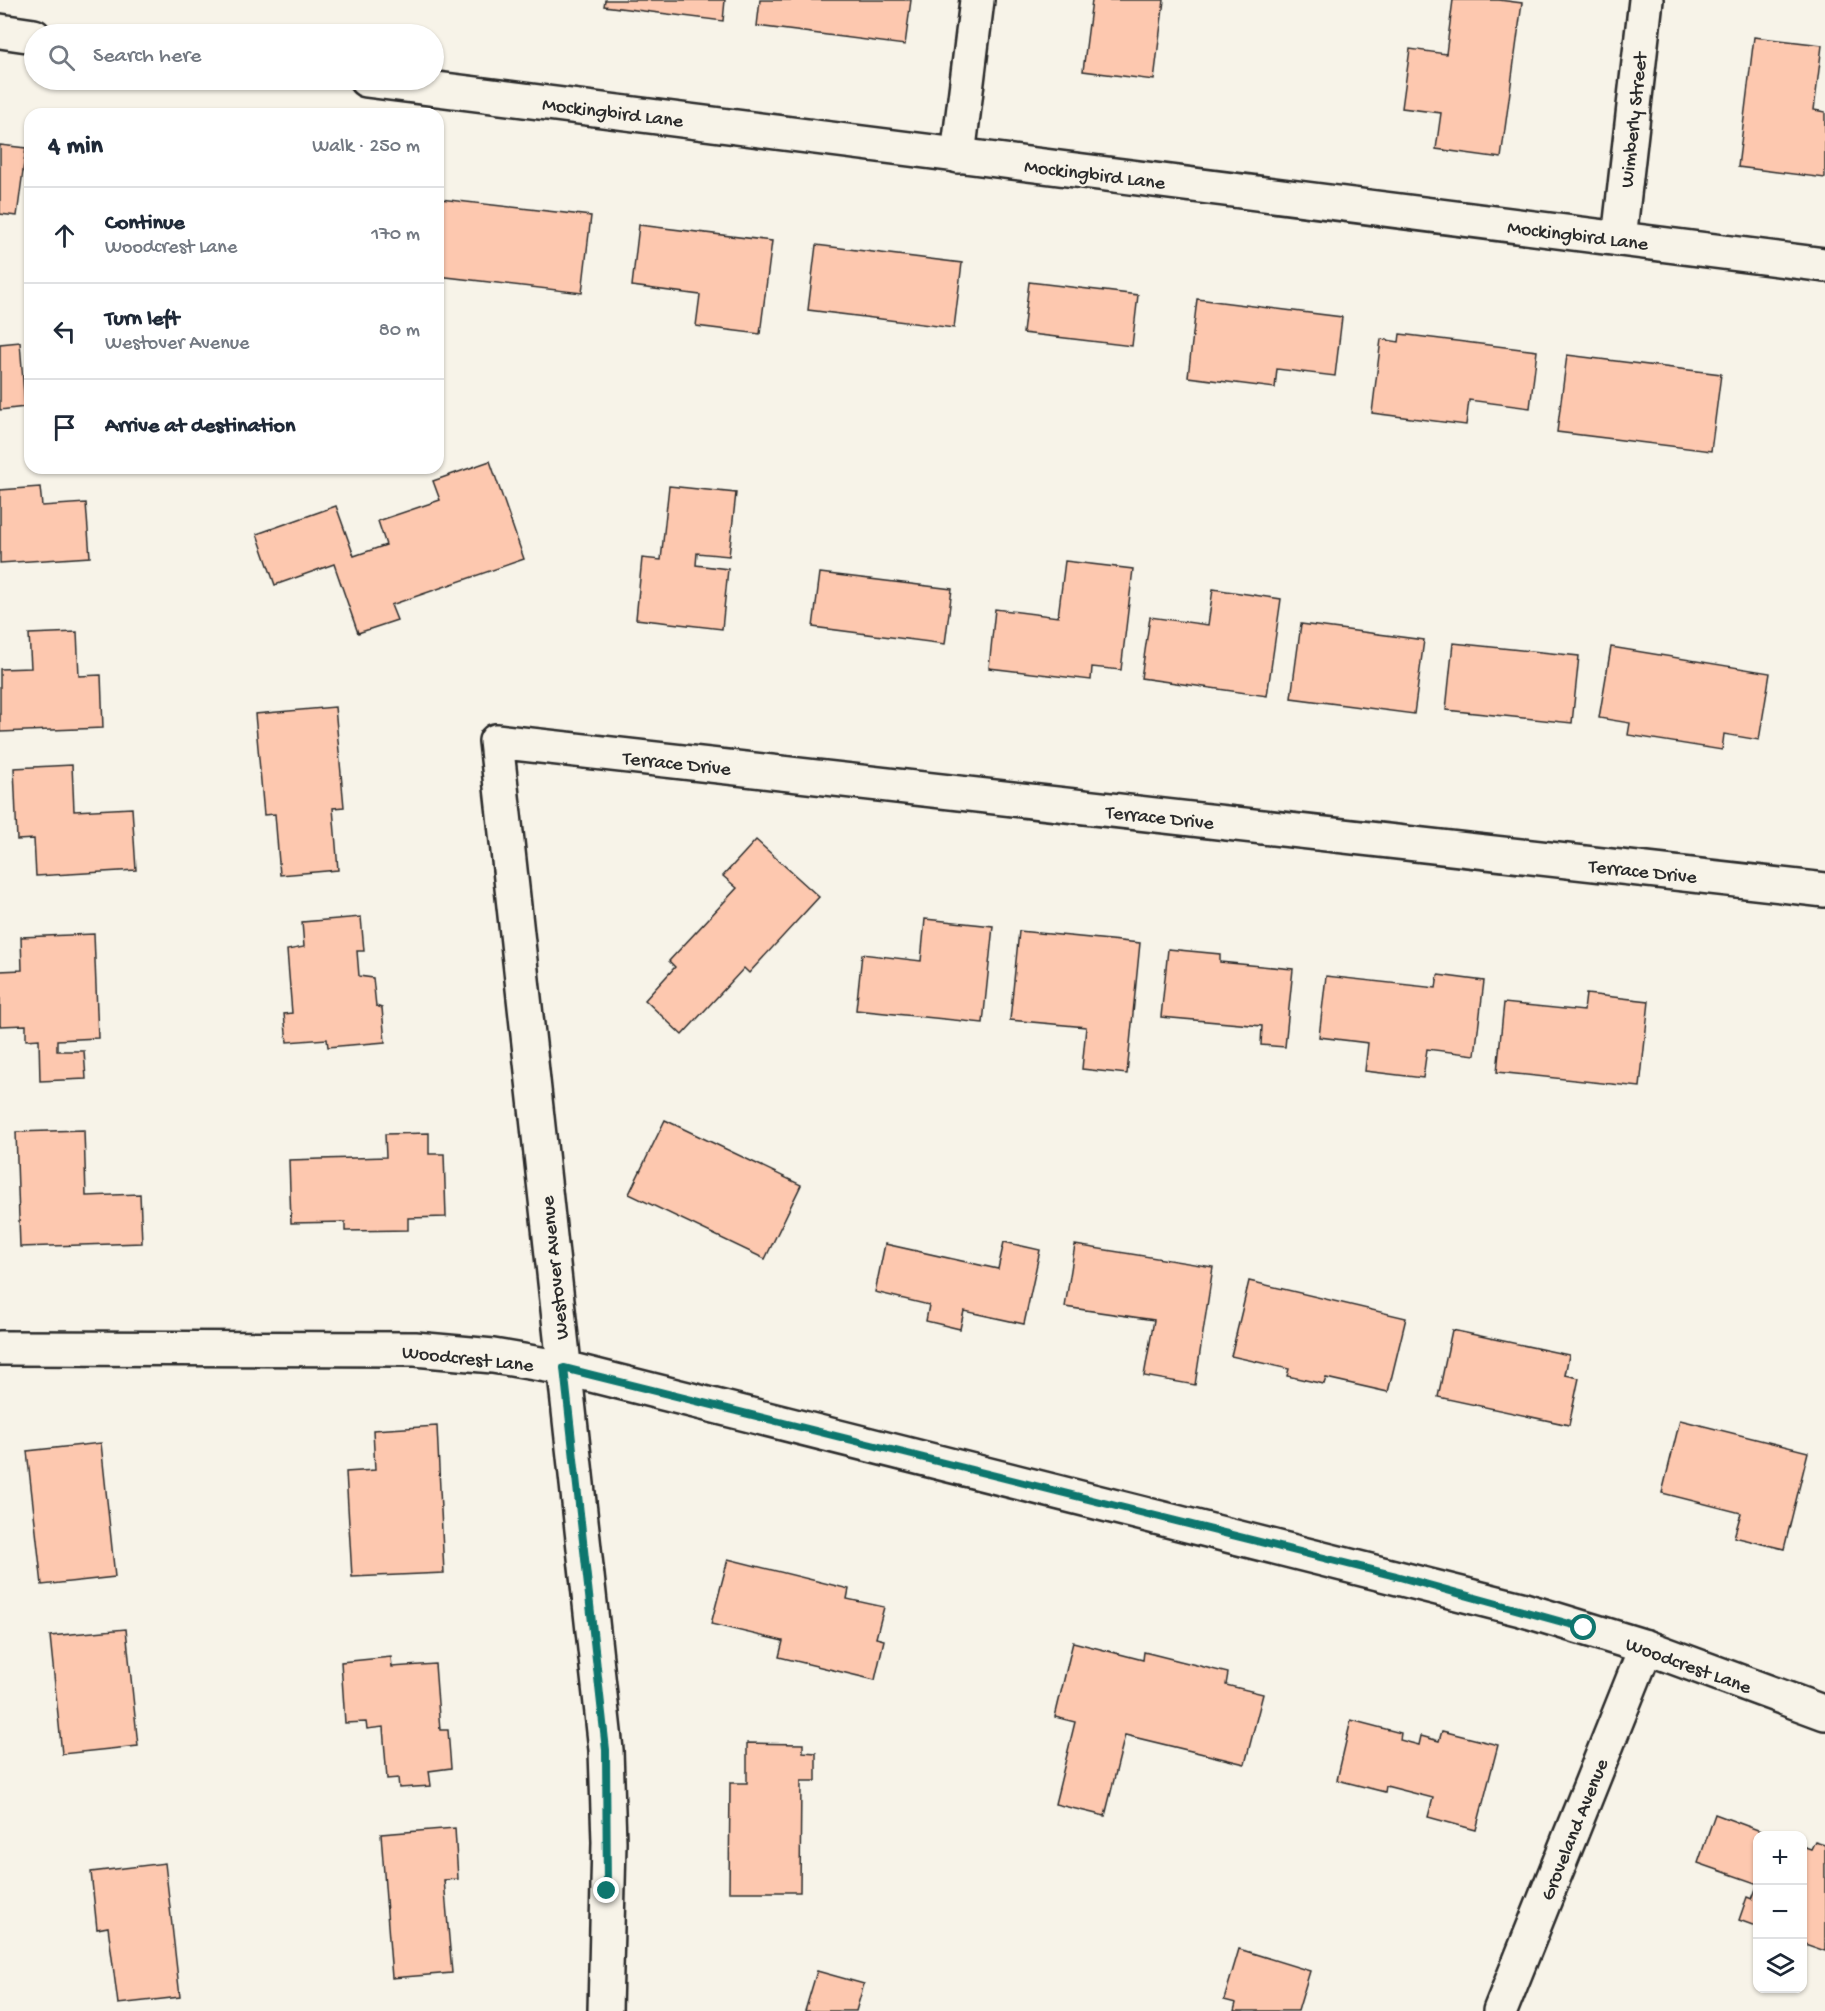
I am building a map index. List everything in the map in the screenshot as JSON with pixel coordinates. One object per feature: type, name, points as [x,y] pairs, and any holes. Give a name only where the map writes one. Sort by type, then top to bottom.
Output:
[{"type":"street","points":[[958,156],[977,0]]},
{"type":"street","name":"Wimberly Street","points":[[1619,239],[1646,0]]},
{"type":"street","points":[[0,31],[24,35]]},
{"type":"street","name":"Mockingbird Lane","points":[[444,90],[1825,265]]},
{"type":"street","name":"Terrace Drive","points":[[496,741],[1825,890]]},
{"type":"street","name":"Westover Avenue","points":[[496,741],[606,1750],[609,1842],[605,2011]]},
{"type":"street","name":"Woodcrest Lane","points":[[0,1348],[415,1349],[493,1356],[564,1368],[1521,1609],[1646,1647],[1825,1713]]},
{"type":"street","name":"Groveland Avenue","points":[[1500,2011],[1646,1647]]},
{"type":"building","points":[[605,0],[725,0],[723,21],[604,6]]},
{"type":"building","points":[[760,0],[911,0],[905,45],[757,26]]},
{"type":"building","points":[[1092,0],[1164,0],[1154,80],[1083,71]]},
{"type":"building","points":[[1453,0],[1499,0],[1522,3],[1501,158],[1436,149],[1441,113],[1402,108],[1410,49],[1446,54]]},
{"type":"building","points":[[1754,37],[1822,45],[1814,110],[1825,112],[1825,178],[1738,167]]},
{"type":"building","points":[[0,145],[24,148],[17,216],[0,214]]},
{"type":"building","points":[[444,199],[591,216],[582,293],[444,277]]},
{"type":"building","points":[[639,225],[772,241],[760,334],[696,326],[700,295],[632,286]]},
{"type":"building","points":[[816,245],[962,263],[954,328],[808,310]]},
{"type":"building","points":[[1029,282],[1138,295],[1132,346],[1023,333]]},
{"type":"building","points":[[1197,299],[1342,317],[1335,376],[1277,369],[1275,388],[1188,377]]},
{"type":"building","points":[[1400,334],[1537,351],[1530,408],[1469,400],[1466,425],[1372,413],[1381,339],[1399,342]]},
{"type":"building","points":[[20,342],[24,407],[0,410],[0,344]]},
{"type":"building","points":[[1567,355],[1721,374],[1711,451],[1557,432]]},
{"type":"building","points":[[490,461],[524,559],[391,605],[397,620],[358,633],[334,564],[275,585],[257,534],[336,506],[354,556],[386,545],[378,521],[440,500],[433,481]]},
{"type":"building","points":[[669,486],[736,493],[729,556],[697,553],[696,565],[728,569],[722,629],[636,619],[642,558],[661,560]]},
{"type":"building","points":[[40,487],[42,506],[86,503],[90,557],[0,563],[0,490]]},
{"type":"building","points":[[1065,561],[1133,569],[1121,670],[1092,667],[1091,680],[989,668],[995,609],[1058,617]]},
{"type":"building","points":[[820,573],[952,589],[945,644],[813,627]]},
{"type":"building","points":[[1213,589],[1281,599],[1267,696],[1141,678],[1150,617],[1208,625]]},
{"type":"building","points":[[1301,624],[1424,640],[1414,714],[1291,698]]},
{"type":"building","points":[[77,632],[79,676],[101,675],[103,728],[0,732],[0,669],[31,668],[29,634]]},
{"type":"building","points":[[1453,643],[1579,656],[1572,723],[1446,710]]},
{"type":"building","points":[[1611,647],[1770,673],[1759,740],[1724,734],[1722,750],[1628,735],[1630,723],[1599,718]]},
{"type":"building","points":[[335,707],[344,807],[333,808],[338,870],[280,875],[275,814],[264,815],[255,714]]},
{"type":"building","points":[[72,765],[74,811],[132,808],[136,870],[36,876],[34,839],[17,840],[14,768]]},
{"type":"building","points":[[756,840],[819,897],[749,973],[744,968],[682,1035],[645,1000],[675,967],[669,961],[737,888],[723,876]]},
{"type":"building","points":[[361,917],[364,951],[357,951],[359,976],[373,978],[376,1006],[382,1008],[385,1042],[328,1047],[327,1039],[287,1042],[284,1014],[292,1013],[287,950],[304,947],[302,922]]},
{"type":"building","points":[[925,919],[993,926],[983,1023],[856,1010],[862,954],[921,961]]},
{"type":"building","points":[[1019,931],[1140,943],[1127,1074],[1082,1069],[1086,1027],[1010,1020]]},
{"type":"building","points":[[94,934],[98,1038],[57,1040],[57,1051],[84,1051],[86,1079],[40,1081],[39,1039],[26,1040],[26,1025],[0,1026],[0,971],[22,970],[21,937]]},
{"type":"building","points":[[1168,949],[1220,954],[1220,962],[1293,969],[1285,1047],[1261,1045],[1262,1026],[1161,1017]]},
{"type":"building","points":[[1438,975],[1484,981],[1475,1055],[1427,1049],[1423,1078],[1365,1071],[1368,1043],[1319,1037],[1326,976],[1436,988]]},
{"type":"building","points":[[1586,994],[1649,1001],[1640,1087],[1497,1072],[1504,1003],[1584,1011]]},
{"type":"building","points":[[665,1120],[801,1185],[765,1259],[629,1194]]},
{"type":"building","points":[[84,1130],[86,1196],[140,1194],[142,1243],[20,1247],[16,1132]]},
{"type":"building","points":[[429,1133],[429,1154],[444,1154],[446,1217],[408,1218],[408,1230],[345,1231],[345,1222],[291,1223],[289,1160],[386,1157],[385,1134]]},
{"type":"building","points":[[1004,1242],[1040,1250],[1024,1324],[964,1311],[960,1329],[926,1321],[929,1305],[875,1292],[885,1244],[998,1269]]},
{"type":"building","points":[[1075,1245],[1213,1267],[1195,1385],[1144,1376],[1154,1320],[1065,1307]]},
{"type":"building","points":[[1249,1281],[1406,1318],[1388,1392],[1326,1378],[1324,1384],[1287,1376],[1289,1369],[1231,1356]]},
{"type":"building","points":[[1452,1330],[1569,1355],[1565,1375],[1579,1378],[1569,1425],[1438,1397]]},
{"type":"building","points":[[1680,1420],[1808,1452],[1784,1549],[1734,1537],[1741,1513],[1662,1493]]},
{"type":"building","points":[[437,1426],[444,1573],[352,1577],[346,1472],[375,1470],[373,1430]]},
{"type":"building","points":[[101,1443],[115,1577],[42,1585],[27,1451]]},
{"type":"building","points":[[728,1559],[849,1589],[847,1599],[884,1607],[876,1638],[884,1640],[875,1680],[779,1657],[783,1641],[711,1624]]},
{"type":"building","points":[[126,1629],[138,1746],[62,1754],[50,1636]]},
{"type":"building","points":[[1073,1642],[1143,1660],[1144,1652],[1228,1673],[1226,1685],[1263,1694],[1245,1764],[1125,1735],[1105,1816],[1055,1804],[1075,1722],[1055,1717]]},
{"type":"building","points":[[391,1657],[392,1667],[435,1664],[440,1730],[448,1730],[451,1768],[429,1771],[431,1786],[399,1788],[398,1778],[387,1779],[383,1727],[367,1729],[366,1722],[345,1723],[341,1662]]},
{"type":"building","points":[[1351,1720],[1401,1733],[1400,1740],[1419,1745],[1421,1736],[1439,1741],[1442,1731],[1498,1745],[1476,1830],[1428,1817],[1433,1798],[1386,1786],[1385,1792],[1337,1780]]},
{"type":"building","points":[[747,1743],[803,1744],[803,1752],[816,1753],[816,1781],[801,1781],[800,1892],[729,1892],[730,1783],[747,1783]]},
{"type":"building","points":[[1715,1814],[1761,1831],[1753,1831],[1753,1882],[1698,1863]]},
{"type":"building","points":[[455,1828],[458,1879],[444,1880],[452,1973],[392,1978],[381,1834]]},
{"type":"building","points":[[1815,1841],[1825,1844],[1825,1951],[1807,1945],[1807,1848],[1811,1849]]},
{"type":"building","points":[[165,1863],[180,1997],[118,2004],[108,1927],[97,1929],[91,1872]]},
{"type":"building","points":[[1753,1896],[1753,1925],[1739,1920],[1747,1897],[1752,1899]]},
{"type":"building","points":[[1239,1949],[1310,1971],[1298,2011],[1234,2011],[1236,2003],[1224,2000]]},
{"type":"building","points":[[817,1971],[864,1984],[856,2011],[805,2011]]},
{"type":"route","points":[[607,1891],[609,1842],[606,1750],[564,1368],[1396,1576],[1584,1628]]}]
